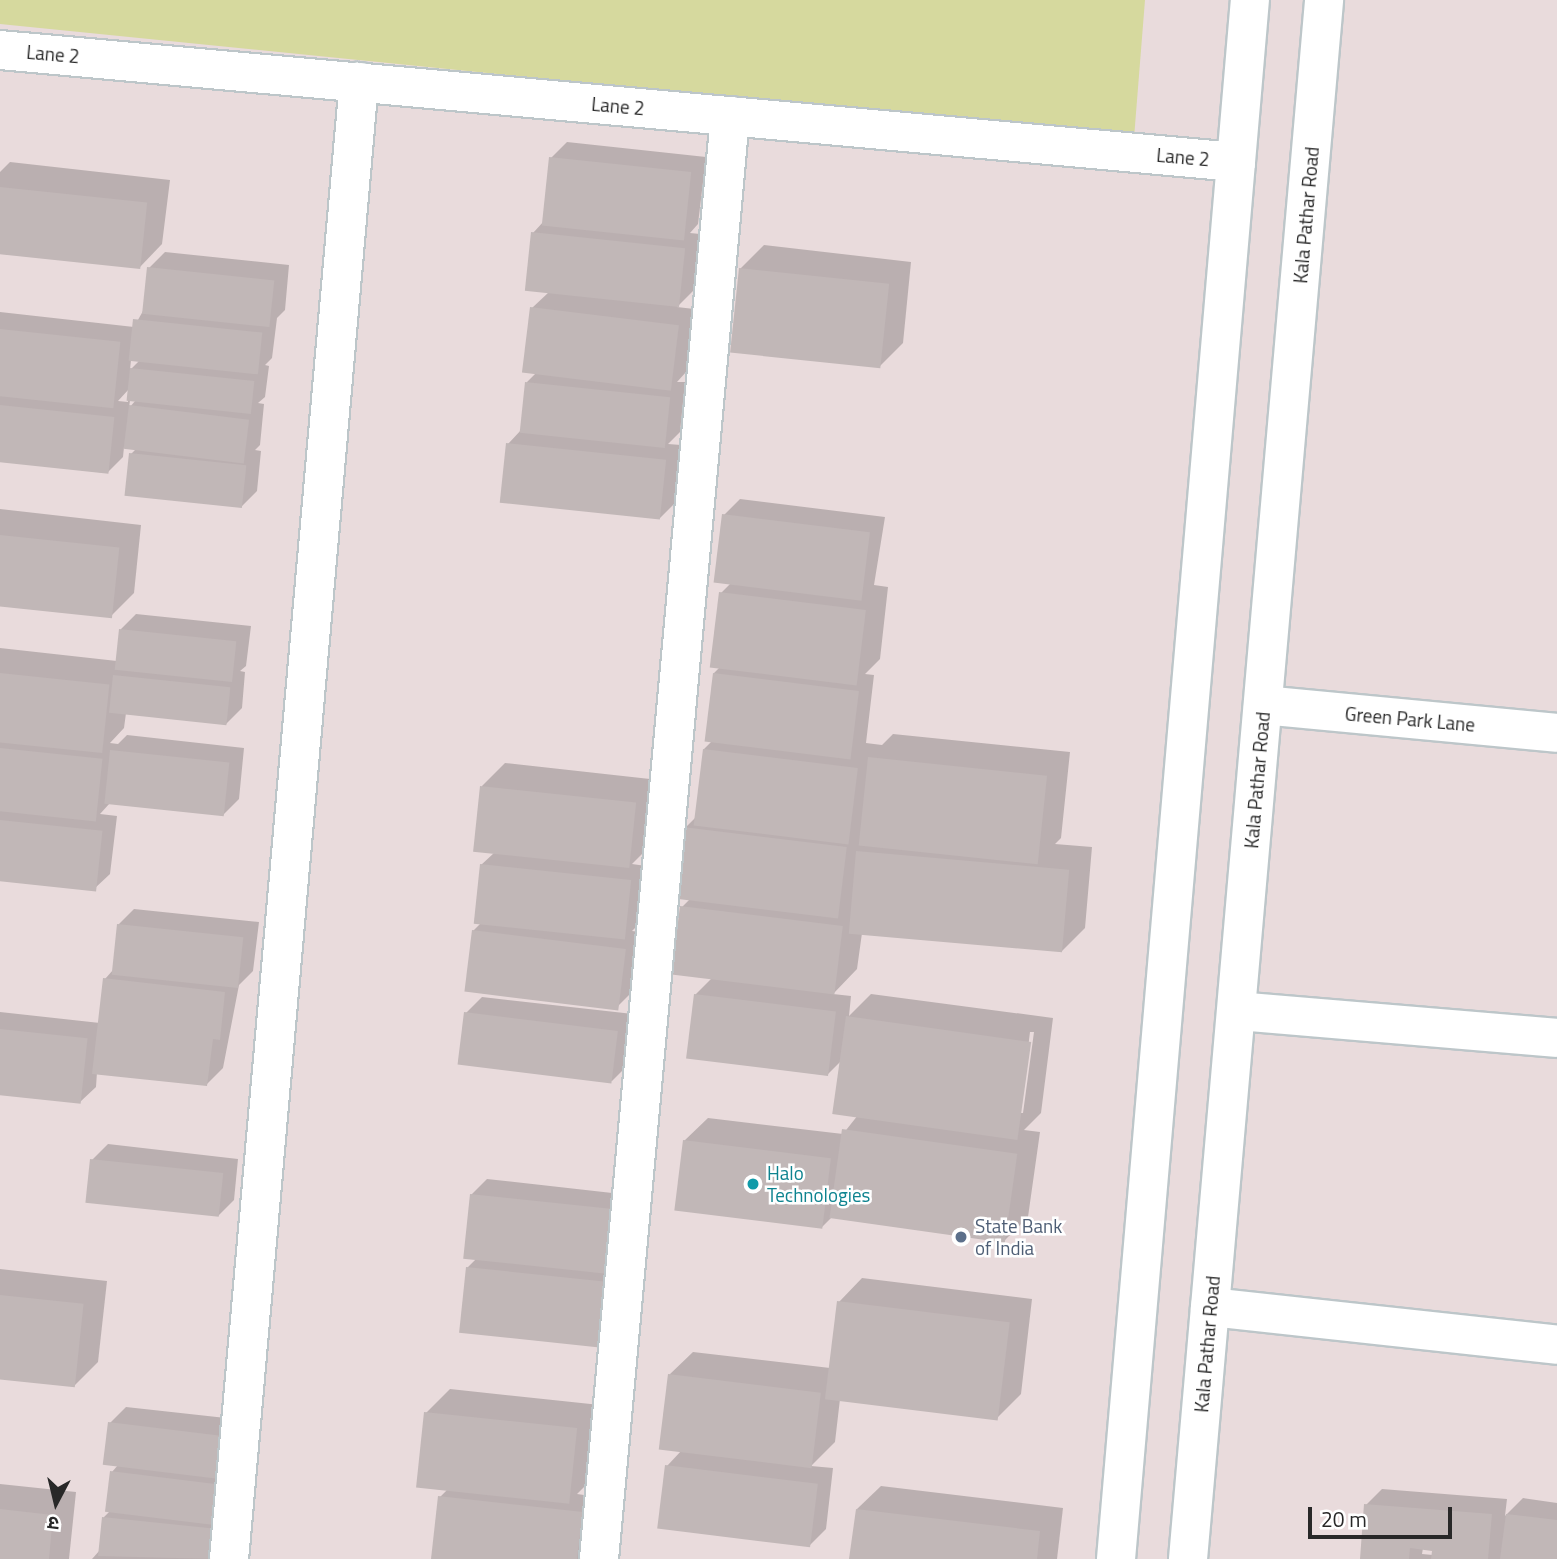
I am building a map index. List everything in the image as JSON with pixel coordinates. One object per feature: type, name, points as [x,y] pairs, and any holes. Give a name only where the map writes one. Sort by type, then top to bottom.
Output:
[{"type":"street","points":[[1116,1559],[1250,0]]},
{"type":"street","name":"Kala Pathar Road","points":[[1188,1559],[1324,0]]},
{"type":"street","name":"Lane 2","points":[[0,50],[1236,162]]},
{"type":"street","points":[[229,1559],[359,82]]},
{"type":"street","points":[[599,1559],[730,116]]},
{"type":"street","name":"Green Park Lane","points":[[1263,705],[1557,733]]},
{"type":"street","points":[[1237,1011],[1557,1038]]},
{"type":"street","points":[[1210,1307],[1557,1345]]},
{"type":"green space","points":[[0,0],[1145,0],[1134,138],[0,24]]},
{"type":"building","points":[[549,157],[691,172],[684,241],[542,226]]},
{"type":"building","points":[[0,187],[147,202],[140,269],[0,254]]},
{"type":"building","points":[[531,232],[685,248],[679,307],[525,291]]},
{"type":"building","points":[[147,267],[274,280],[269,327],[142,314]]},
{"type":"building","points":[[739,268],[889,284],[880,368],[730,353]]},
{"type":"building","points":[[530,307],[679,325],[671,391],[522,373]]},
{"type":"building","points":[[133,319],[262,333],[258,374],[129,361]]},
{"type":"building","points":[[0,329],[120,342],[113,408],[0,396]]},
{"type":"building","points":[[130,368],[254,381],[251,414],[127,401]]},
{"type":"building","points":[[525,382],[670,397],[665,448],[520,433]]},
{"type":"building","points":[[0,405],[114,417],[108,474],[0,462]]},
{"type":"building","points":[[129,405],[249,420],[244,463],[124,449]]},
{"type":"building","points":[[506,443],[666,460],[660,520],[500,503]]},
{"type":"building","points":[[129,453],[246,465],[242,508],[125,496]]},
{"type":"building","points":[[722,514],[870,532],[861,601],[714,582]]},
{"type":"building","points":[[0,535],[119,548],[112,618],[0,606]]},
{"type":"building","points":[[719,592],[866,610],[857,685],[710,667]]},
{"type":"building","points":[[119,629],[236,641],[232,682],[115,670]]},
{"type":"building","points":[[0,673],[109,684],[102,753],[0,742]]},
{"type":"building","points":[[713,673],[859,691],[850,759],[705,741]]},
{"type":"building","points":[[113,675],[230,687],[226,725],[109,713]]},
{"type":"building","points":[[0,748],[102,759],[96,821],[0,811]]},
{"type":"building","points":[[703,749],[858,768],[848,844],[694,825]]},
{"type":"building","points":[[110,750],[229,763],[224,816],[104,804]]},
{"type":"building","points":[[868,757],[1047,776],[1038,864],[859,846]]},
{"type":"building","points":[[480,786],[636,802],[629,868],[473,852]]},
{"type":"building","points":[[0,820],[102,831],[96,891],[0,881]]},
{"type":"building","points":[[683,827],[847,847],[838,919],[674,898]]},
{"type":"building","points":[[856,851],[1069,870],[1062,952],[849,934]]},
{"type":"building","points":[[480,864],[631,880],[625,940],[474,924]]},
{"type":"building","points":[[680,906],[843,926],[834,994],[672,974]]},
{"type":"building","points":[[117,924],[243,937],[238,988],[112,975]]},
{"type":"building","points":[[472,930],[626,949],[618,1010],[464,992]]},
{"type":"building","points":[[103,978],[225,992],[220,1040],[213,1039],[207,1086],[92,1074]]},
{"type":"building","points":[[694,994],[836,1011],[828,1076],[686,1059]]},
{"type":"building","points":[[464,1012],[618,1031],[611,1083],[458,1065]]},
{"type":"building","points":[[846,1016],[1031,1042],[1017,1140],[832,1114]]},
{"type":"building","points":[[0,1029],[88,1038],[81,1104],[0,1095]]},
{"type":"building","points":[[842,1129],[1017,1154],[1005,1243],[829,1218]]},
{"type":"building","name":"Halo Technologies","points":[[683,1140],[831,1158],[822,1229],[674,1210]]},
{"type":"building","points":[[90,1159],[223,1173],[219,1217],[85,1203]]},
{"type":"building","points":[[470,1194],[615,1209],[608,1274],[463,1259]]},
{"type":"building","points":[[466,1267],[611,1282],[604,1348],[459,1333]]},
{"type":"building","points":[[0,1295],[84,1304],[75,1387],[0,1379]]},
{"type":"building","points":[[837,1301],[1010,1322],[998,1420],[825,1399]]},
{"type":"building","points":[[668,1374],[821,1393],[812,1468],[659,1449]]},
{"type":"building","points":[[424,1412],[577,1428],[569,1504],[416,1488]]},
{"type":"building","points":[[108,1422],[229,1437],[224,1480],[103,1465]]},
{"type":"building","points":[[665,1465],[818,1484],[810,1547],[657,1529]]},
{"type":"building","points":[[110,1471],[223,1485],[218,1526],[105,1512]]},
{"type":"building","points":[[438,1496],[583,1512],[577,1559],[431,1559]]},
{"type":"building","points":[[1364,1504],[1492,1514],[1488,1559],[1431,1559],[1432,1551],[1410,1548],[1409,1559],[1360,1559]]},
{"type":"building","points":[[0,1509],[53,1515],[49,1559],[0,1559]]},
{"type":"building","points":[[856,1509],[1040,1531],[1037,1559],[849,1559]]},
{"type":"building","points":[[1506,1514],[1557,1520],[1557,1559],[1500,1559]]},
{"type":"building","points":[[102,1517],[218,1529],[215,1559],[98,1556]]},
{"type":"place","name":"Halo Technologies","points":[[753,1184]]},
{"type":"place","name":"State Bank of India","points":[[961,1237]]}]
